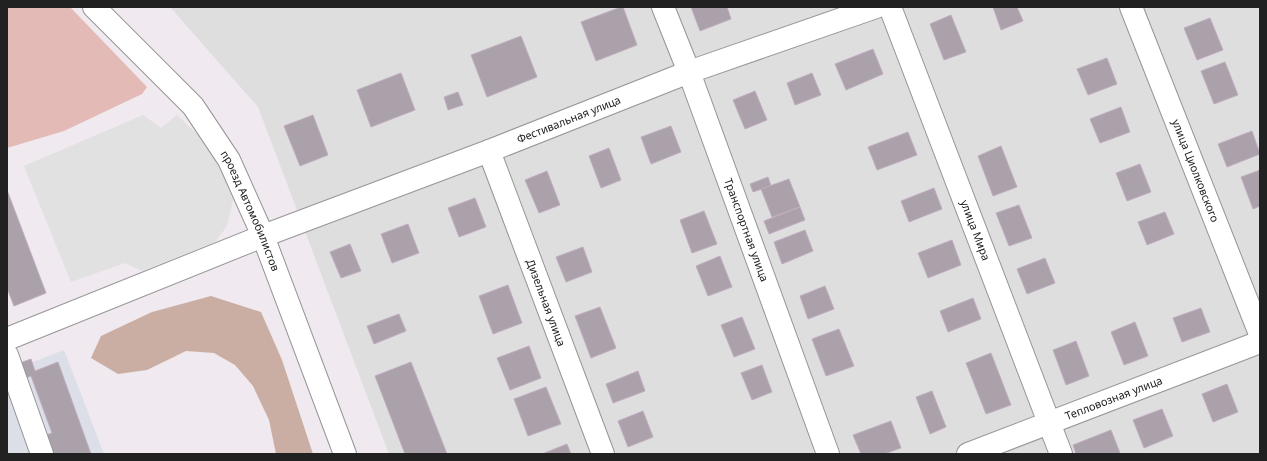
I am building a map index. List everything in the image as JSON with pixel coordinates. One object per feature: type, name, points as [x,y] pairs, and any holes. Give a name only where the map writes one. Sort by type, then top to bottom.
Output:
[{"type":"street","name":"Транспортная улица","points":[[664,7],[828,454]]},
{"type":"street","name":"Фестивальная улица","points":[[7,338],[263,236],[489,151],[689,72],[876,7]]},
{"type":"street","name":"улица Мира","points":[[890,7],[1061,454]]},
{"type":"street","name":"улица Циолковского","points":[[1131,7],[1260,334]]},
{"type":"street","name":"проезд Автомобилистов","points":[[104,11],[193,106],[229,160],[263,236],[345,454]]},
{"type":"street","name":"Дизельная улица","points":[[489,151],[603,454]]},
{"type":"street","name":"Тепловозная улица","points":[[968,454],[1260,342]]},
{"type":"street","points":[[7,355],[42,454]]},
{"type":"shaded area","points":[[7,7],[70,7],[147,87],[142,94],[64,131],[7,148]]},
{"type":"shaded area","points":[[170,7],[1260,7],[1260,454],[389,454],[258,107]]},
{"type":"shaded area","points":[[143,115],[161,128],[177,115],[213,150],[230,176],[233,200],[227,226],[215,242],[142,271],[125,263],[71,282],[24,166]]},
{"type":"shaded area","points":[[211,296],[261,312],[282,360],[313,454],[276,454],[269,420],[253,386],[235,365],[214,353],[186,351],[147,370],[118,374],[91,358],[101,336],[152,312]]},
{"type":"shaded area","points":[[64,350],[104,454],[7,454],[7,372]]},
{"type":"building","points":[[623,7],[637,45],[596,61],[581,22]]},
{"type":"building","points":[[691,7],[727,7],[731,19],[700,31]]},
{"type":"building","points":[[993,7],[1017,7],[1023,21],[1001,30]]},
{"type":"building","points":[[951,15],[966,52],[944,60],[930,24]]},
{"type":"building","points":[[1210,18],[1223,50],[1197,60],[1184,28]]},
{"type":"building","points":[[521,36],[537,77],[487,97],[471,55]]},
{"type":"building","points":[[873,49],[883,74],[846,90],[835,64]]},
{"type":"building","points":[[1107,58],[1117,84],[1088,95],[1077,69]]},
{"type":"building","points":[[1225,62],[1238,95],[1214,104],[1201,71]]},
{"type":"building","points":[[401,73],[415,110],[371,127],[357,90]]},
{"type":"building","points":[[812,73],[821,95],[795,105],[787,83]]},
{"type":"building","points":[[755,91],[767,120],[745,129],[733,100]]},
{"type":"building","points":[[458,92],[463,105],[448,110],[444,97]]},
{"type":"building","points":[[1121,107],[1130,132],[1100,143],[1090,119]]},
{"type":"building","points":[[313,115],[328,155],[300,166],[284,126]]},
{"type":"building","points":[[671,126],[681,152],[651,164],[641,137]]},
{"type":"building","points":[[1252,131],[1260,154],[1227,167],[1218,144]]},
{"type":"building","points":[[908,132],[917,155],[877,170],[868,147]]},
{"type":"building","points":[[1001,146],[1017,187],[993,196],[978,156]]},
{"type":"building","points":[[609,148],[621,180],[601,188],[589,156]]},
{"type":"building","points":[[1140,164],[1151,192],[1127,201],[1116,173]]},
{"type":"building","points":[[1260,170],[1260,206],[1253,209],[1241,177]]},
{"type":"building","points":[[547,171],[560,205],[539,213],[525,180]]},
{"type":"building","points":[[768,177],[771,186],[753,192],[750,184]]},
{"type":"building","points":[[789,179],[800,207],[772,217],[761,189]]},
{"type":"building","points":[[934,188],[942,209],[909,222],[901,201]]},
{"type":"building","points":[[7,190],[46,293],[14,306],[7,288]]},
{"type":"building","points":[[475,198],[486,227],[459,237],[448,208]]},
{"type":"building","points":[[1019,205],[1032,238],[1009,246],[996,213]]},
{"type":"building","points":[[800,207],[805,220],[769,234],[764,221]]},
{"type":"building","points":[[704,211],[717,244],[692,253],[680,220]]},
{"type":"building","points":[[1165,212],[1174,234],[1147,245],[1138,222]]},
{"type":"building","points":[[408,224],[419,253],[392,263],[381,234]]},
{"type":"building","points":[[805,230],[813,251],[782,264],[774,242]]},
{"type":"building","points":[[952,240],[961,265],[928,278],[918,253]]},
{"type":"building","points":[[350,244],[361,271],[341,278],[330,252]]},
{"type":"building","points":[[583,247],[592,272],[566,282],[556,257]]},
{"type":"building","points":[[720,256],[732,287],[708,296],[696,266]]},
{"type":"building","points":[[1045,258],[1055,283],[1027,294],[1017,269]]},
{"type":"building","points":[[508,285],[522,323],[493,334],[479,296]]},
{"type":"building","points":[[825,286],[834,309],[808,319],[800,296]]},
{"type":"building","points":[[973,298],[981,319],[948,332],[940,311]]},
{"type":"building","points":[[600,307],[616,348],[591,358],[575,316]]},
{"type":"building","points":[[1201,308],[1210,332],[1182,342],[1173,318]]},
{"type":"building","points":[[399,314],[406,331],[374,344],[367,326]]},
{"type":"building","points":[[742,317],[755,349],[734,357],[721,325]]},
{"type":"building","points":[[1135,322],[1148,356],[1124,365],[1111,332]]},
{"type":"building","points":[[839,329],[854,366],[826,376],[812,339]]},
{"type":"building","points":[[1076,341],[1089,376],[1066,385],[1053,350]]},
{"type":"building","points":[[529,346],[541,378],[510,390],[497,358]]},
{"type":"building","points":[[991,353],[1011,405],[986,414],[966,363]]},
{"type":"building","points":[[31,359],[35,371],[58,362],[91,454],[53,454],[46,435],[52,433],[31,376],[23,379],[17,364]]},
{"type":"building","points":[[411,362],[447,454],[405,454],[375,376]]},
{"type":"building","points":[[762,365],[772,392],[752,400],[741,373]]},
{"type":"building","points":[[638,371],[645,391],[613,403],[606,384]]},
{"type":"building","points":[[1227,384],[1238,412],[1213,422],[1202,394]]},
{"type":"building","points":[[546,387],[561,424],[528,436],[514,399]]},
{"type":"building","points":[[932,391],[946,427],[930,434],[916,397]]},
{"type":"building","points":[[1162,409],[1173,436],[1144,448],[1133,420]]},
{"type":"building","points":[[643,411],[653,437],[628,447],[618,421]]},
{"type":"building","points":[[891,421],[901,448],[884,454],[861,454],[853,435]]},
{"type":"building","points":[[1111,430],[1120,453],[1076,454],[1073,445]]},
{"type":"building","points":[[567,444],[571,454],[542,454]]}]
